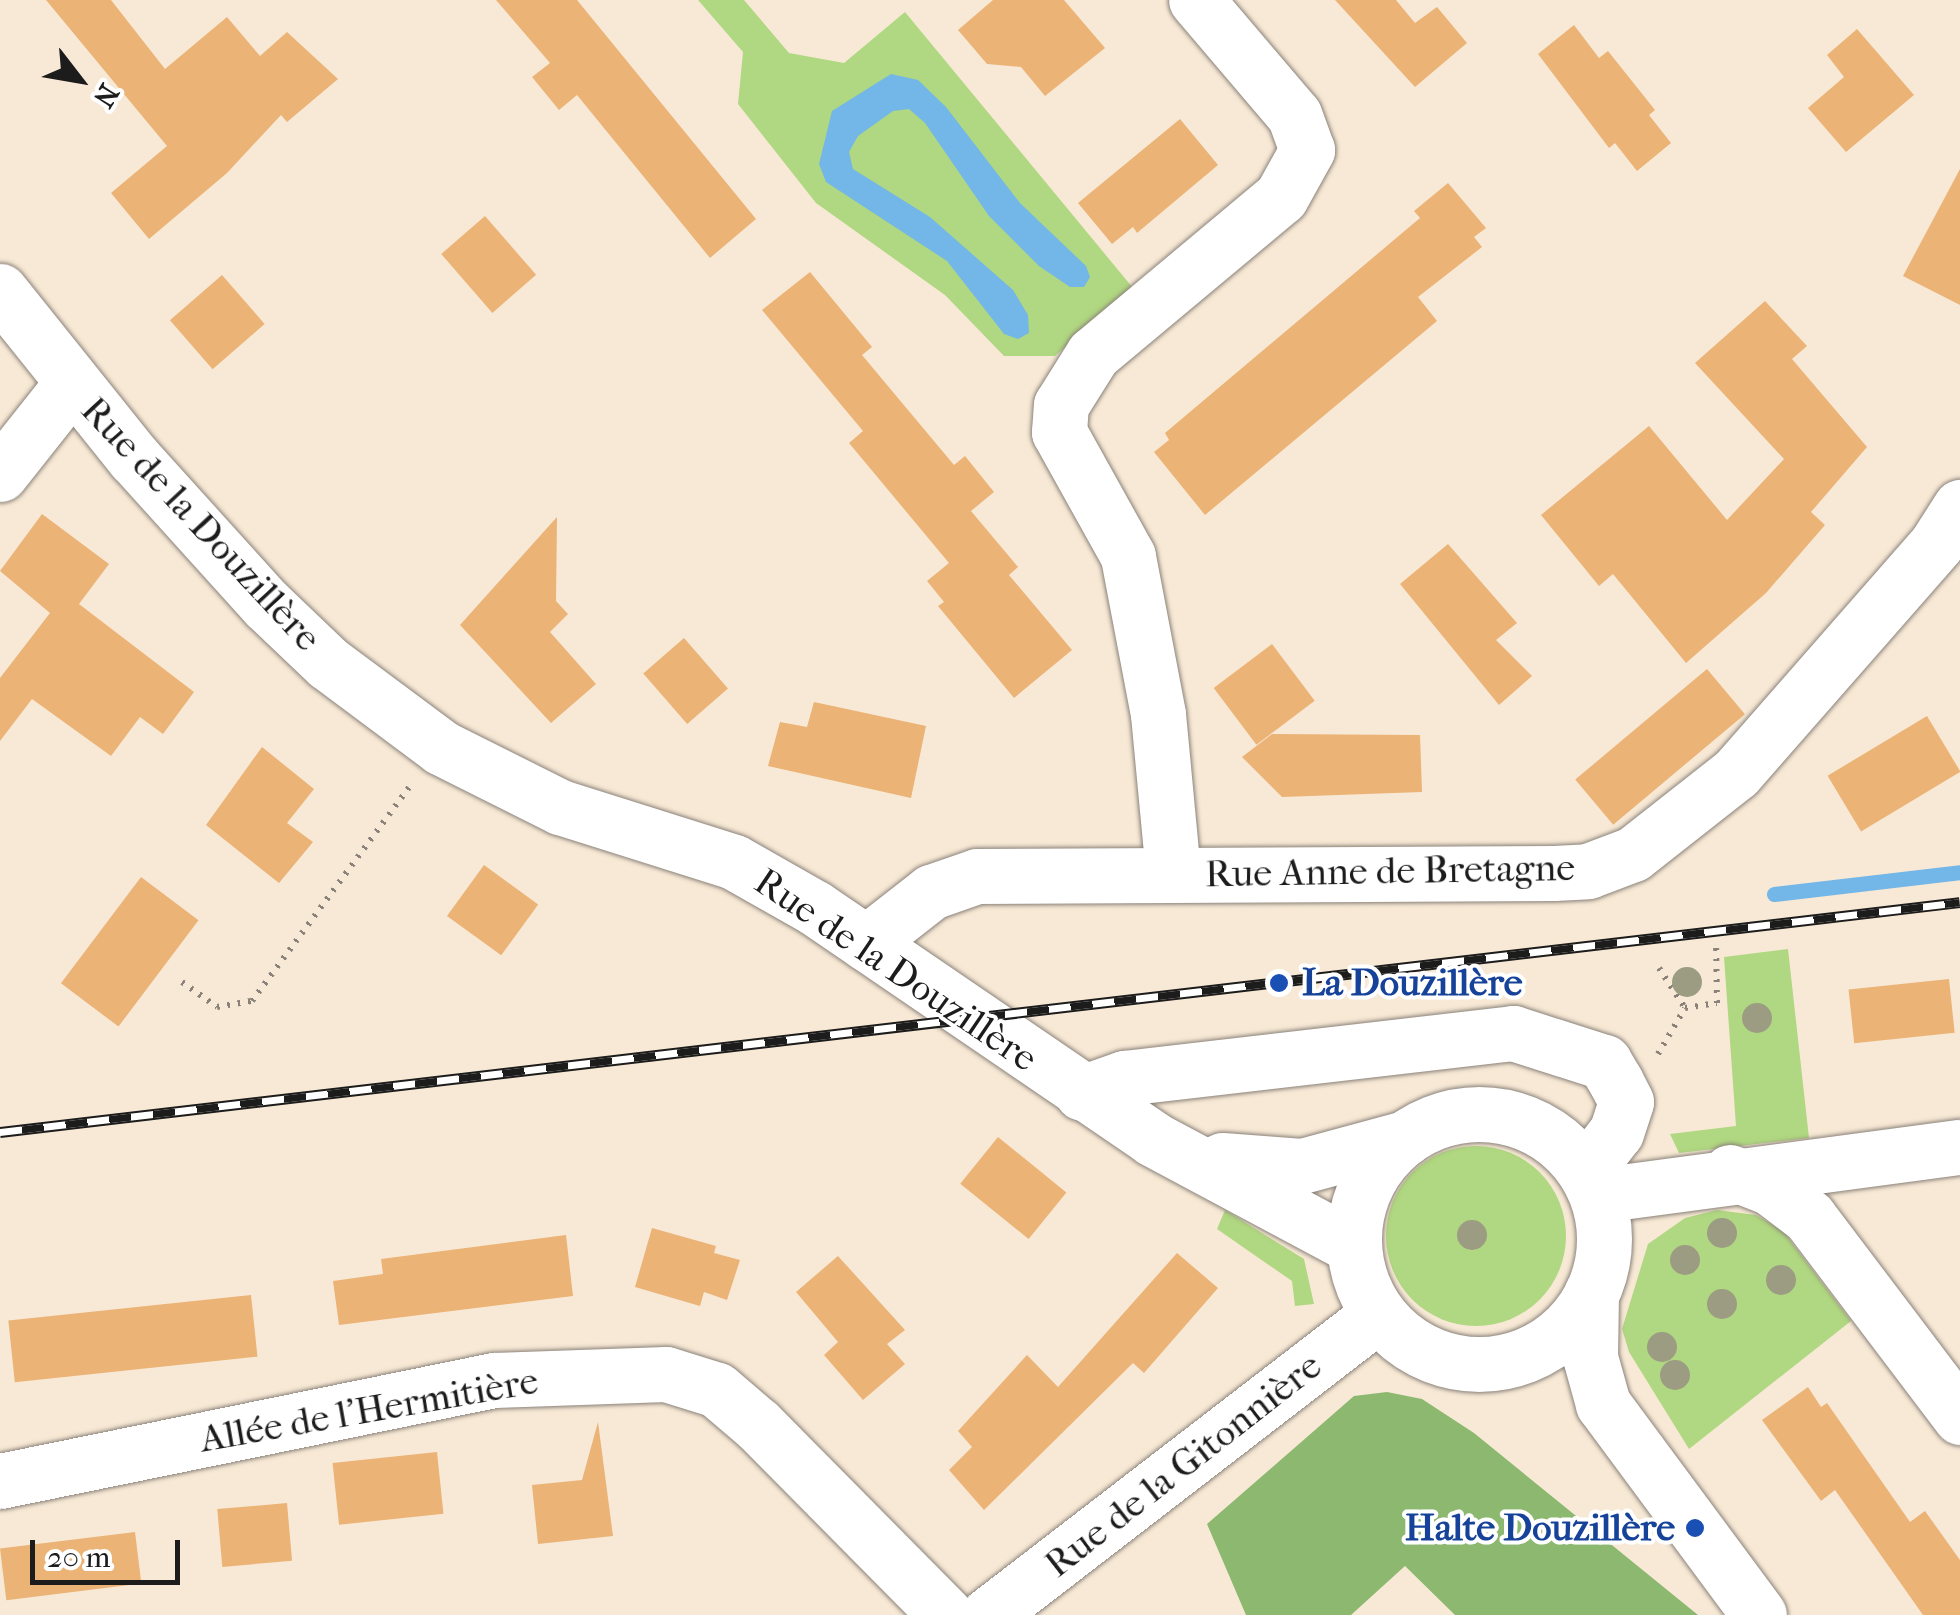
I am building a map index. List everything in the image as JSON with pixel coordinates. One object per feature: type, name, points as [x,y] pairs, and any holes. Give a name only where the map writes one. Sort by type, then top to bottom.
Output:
[{"type":"street","points":[[1174,873],[1158,714],[1128,556],[1113,520],[1059,432],[1060,405],[1093,354],[1281,196],[1307,150],[1294,115],[1196,0]]},
{"type":"street","name":"Rue de la Douzillère","points":[[0,292],[72,383],[266,604],[328,663],[442,748],[560,807],[734,862],[866,943],[1153,1139],[1353,1246]]},
{"type":"street","points":[[0,474],[72,383]]},
{"type":"street","name":"Rue Anne de Bretagne","points":[[866,943],[930,892],[977,876],[1554,874],[1588,871],[1632,854],[1736,772],[1937,543],[1960,507]]},
{"type":"street","points":[[1082,1093],[1124,1078],[1513,1033],[1604,1062],[1621,1092],[1626,1102],[1592,1183]]},
{"type":"street","points":[[1603,1404],[1548,1376],[1496,1363],[1441,1360],[1406,1342],[1378,1314],[1360,1282],[1353,1246],[1358,1205],[1374,1170],[1405,1138],[1441,1119],[1482,1112],[1522,1120],[1558,1140],[1592,1183],[1606,1235],[1592,1294],[1590,1357],[1603,1404],[1759,1615]]},
{"type":"street","name":"Rue de la Douzillère","points":[[1153,1139],[1277,1168],[1405,1138]]},
{"type":"street","points":[[1592,1183],[1960,1147]]},
{"type":"street","points":[[1730,1172],[1770,1188],[1809,1217],[1960,1417]]},
{"type":"street","points":[[1496,1363],[1554,1341],[1592,1294]]},
{"type":"street","name":"Rue de la Gitonnière","points":[[988,1615],[1378,1314]]},
{"type":"street","name":"Allée de l'Hermitière","points":[[0,1481],[494,1380],[666,1374],[717,1390],[946,1615]]},
{"type":"path","points":[[182,982],[217,1007],[252,1002],[442,748]]},
{"type":"path","points":[[1660,968],[1685,1008],[1717,1002],[1716,940]]},
{"type":"green space","points":[[698,0],[744,0],[789,53],[844,63],[905,12],[1133,288],[1055,356],[1004,356],[945,295],[816,203],[738,104],[743,52]]},
{"type":"green space","points":[[1788,949],[1809,1138],[1679,1153],[1670,1134],[1736,1126],[1724,957]]},
{"type":"green space","points":[[1476,1146],[1510,1153],[1540,1172],[1559,1202],[1566,1236],[1559,1270],[1540,1300],[1510,1319],[1476,1326],[1442,1319],[1412,1300],[1393,1270],[1386,1236],[1393,1202],[1412,1172],[1442,1153]]},
{"type":"green space","points":[[1225,1210],[1304,1259],[1314,1304],[1295,1306],[1292,1281],[1217,1229]]},
{"type":"green space","points":[[1717,1210],[1756,1215],[1783,1231],[1851,1321],[1689,1449],[1629,1352],[1622,1329],[1648,1244],[1685,1218]]},
{"type":"green space","points":[[1387,1392],[1422,1399],[1474,1433],[1698,1615],[1455,1615],[1405,1566],[1351,1615],[1246,1615],[1207,1524],[1354,1396]]},
{"type":"water","points":[[891,74],[918,80],[946,107],[1020,203],[1086,266],[1090,277],[1084,287],[1070,287],[1039,266],[989,216],[925,123],[909,109],[893,111],[858,136],[849,152],[853,169],[930,217],[1013,290],[1028,315],[1029,333],[1018,339],[1004,334],[947,261],[826,182],[819,164],[832,111]]},
{"type":"building","points":[[46,0],[111,0],[165,69],[227,17],[260,56],[287,32],[338,79],[287,122],[281,115],[227,173],[149,239],[111,193],[167,146]]},
{"type":"building","points":[[496,0],[577,0],[756,219],[710,258],[577,95],[559,110],[532,77],[550,63]]},
{"type":"building","points":[[993,0],[1064,0],[1105,48],[1045,96],[1021,67],[987,64],[958,30]]},
{"type":"building","points":[[1335,0],[1396,0],[1415,23],[1437,7],[1467,43],[1415,87]]},
{"type":"building","points":[[1574,25],[1599,58],[1608,51],[1655,110],[1649,115],[1671,143],[1637,171],[1615,143],[1609,148],[1538,54]]},
{"type":"building","points":[[1857,29],[1914,95],[1846,152],[1808,108],[1844,77],[1827,55]]},
{"type":"building","points":[[1180,119],[1218,165],[1137,233],[1133,227],[1112,244],[1078,203]]},
{"type":"building","points":[[1960,169],[1960,305],[1903,276]]},
{"type":"building","points":[[1448,183],[1486,228],[1474,237],[1482,247],[1418,297],[1437,321],[1205,515],[1154,452],[1169,440],[1165,433],[1420,218],[1414,211]]},
{"type":"building","points":[[485,216],[536,275],[492,313],[441,254]]},
{"type":"building","points":[[810,272],[872,347],[862,355],[954,465],[965,456],[994,492],[971,511],[1018,567],[1009,575],[1072,650],[1014,698],[938,606],[944,602],[927,581],[949,563],[849,443],[863,431],[762,310]]},
{"type":"building","points":[[222,275],[265,324],[213,369],[170,320]]},
{"type":"building","points":[[1765,301],[1807,346],[1792,359],[1867,447],[1811,512],[1825,525],[1766,593],[1686,663],[1613,574],[1599,586],[1541,515],[1649,426],[1727,520],[1784,459],[1695,363]]},
{"type":"building","points":[[42,514],[109,564],[79,604],[194,692],[163,734],[140,717],[111,756],[32,699],[0,741],[0,678],[50,613],[0,571]]},
{"type":"building","points":[[557,517],[556,601],[568,614],[550,632],[596,684],[551,723],[460,625]]},
{"type":"building","points":[[1448,544],[1517,623],[1496,640],[1532,676],[1499,705],[1400,584]]},
{"type":"building","points":[[684,638],[728,689],[687,724],[643,673]]},
{"type":"building","points":[[1272,644],[1315,701],[1256,745],[1214,688]]},
{"type":"building","points":[[1707,669],[1745,714],[1613,825],[1575,780]]},
{"type":"building","points":[[814,702],[926,726],[911,798],[768,766],[780,722],[807,727]]},
{"type":"building","points":[[1927,716],[1960,772],[1861,831],[1828,776]]},
{"type":"building","points":[[1272,734],[1420,735],[1422,792],[1282,797],[1242,757]]},
{"type":"building","points":[[262,747],[314,789],[287,823],[313,842],[279,883],[206,825]]},
{"type":"building","points":[[484,865],[538,904],[501,955],[447,916]]},
{"type":"building","points":[[141,877],[199,920],[118,1027],[61,983]]},
{"type":"building","points":[[1949,979],[1955,1033],[1854,1043],[1849,990]]},
{"type":"building","points":[[998,1137],[1066,1192],[1029,1239],[960,1184]]},
{"type":"building","points":[[652,1228],[716,1246],[714,1253],[740,1260],[727,1300],[704,1292],[700,1306],[635,1287]]},
{"type":"building","points":[[566,1235],[573,1296],[339,1325],[333,1281],[383,1274],[381,1259]]},
{"type":"building","points":[[1177,1253],[1218,1288],[1144,1373],[1133,1363],[984,1510],[949,1470],[972,1447],[958,1431],[1027,1355],[1058,1387]]},
{"type":"building","points":[[838,1256],[905,1330],[887,1344],[905,1364],[863,1400],[824,1355],[838,1342],[796,1292]]},
{"type":"building","points":[[251,1295],[257,1357],[15,1382],[8,1321]]},
{"type":"building","points":[[1808,1387],[1821,1407],[1827,1403],[1910,1522],[1925,1511],[1960,1560],[1960,1615],[1923,1615],[1835,1490],[1821,1501],[1762,1420]]},
{"type":"building","points":[[598,1422],[613,1536],[538,1544],[532,1485],[582,1480]]},
{"type":"building","points":[[437,1452],[443,1514],[339,1525],[333,1463]]},
{"type":"building","points":[[287,1503],[292,1561],[222,1567],[217,1509]]},
{"type":"building","points":[[135,1532],[141,1584],[6,1600],[0,1549]]},
{"type":"waterway","points":[[1774,894],[1960,872]]},
{"type":"railway","points":[[0,1132],[1960,902]]},
{"type":"place","name":"La Douzillère","points":[[1279,983]]},
{"type":"place","name":"Halte Douzillère","points":[[1695,1528]]}]
